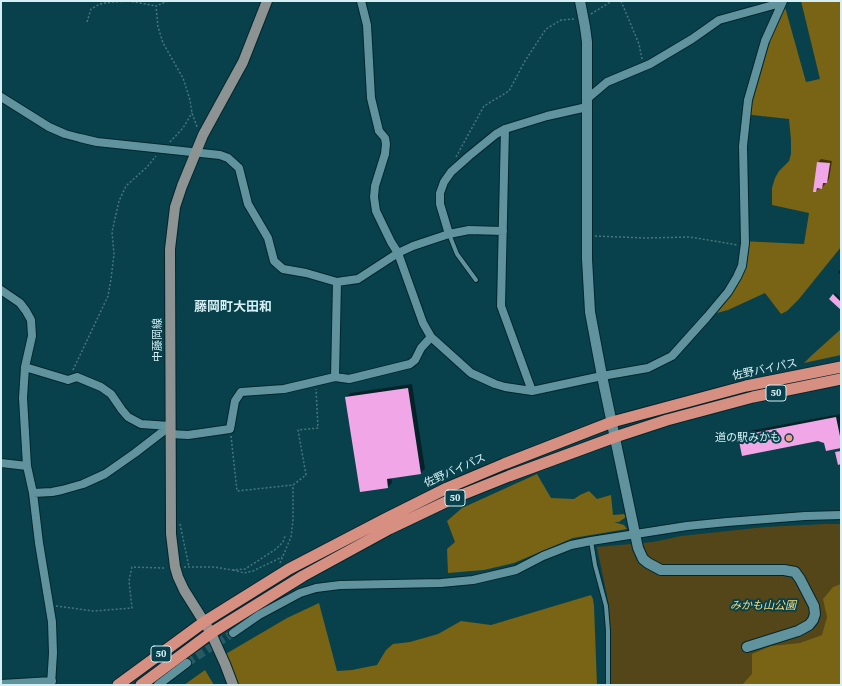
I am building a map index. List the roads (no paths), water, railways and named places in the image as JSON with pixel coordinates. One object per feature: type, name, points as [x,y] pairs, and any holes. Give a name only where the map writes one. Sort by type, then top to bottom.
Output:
[{"type":"highway","name":"佐野バイパス","points":[[118,685],[204,622],[281,574],[447,488],[612,422],[746,386],[841,368]]},
{"type":"highway","name":"50","points":[[141,685],[211,633],[303,576],[389,529],[454,498],[508,476],[615,437],[717,406],[841,379]]},
{"type":"main road","name":"中藤岡線","points":[[233,685],[211,633],[184,590],[175,567],[171,534],[170,249],[175,207],[195,152],[243,62],[266,1]]},
{"type":"street","points":[[362,1],[367,26],[371,98],[379,130],[385,138],[386,144],[385,154],[376,179],[374,197],[376,211],[398,254],[423,323],[431,337],[471,373],[505,387],[532,391],[648,368],[672,356],[728,292],[742,266],[745,246],[743,146],[748,100],[765,41],[782,2]]},
{"type":"street","points":[[580,1],[587,42],[587,236],[590,312],[638,548],[643,559],[654,568],[661,570],[784,570],[793,571],[798,575],[814,606],[815,614],[813,620],[809,625],[798,631],[747,647]]},
{"type":"street","points":[[449,234],[440,204],[440,193],[444,182],[451,172],[485,142],[505,129],[587,103],[607,82],[650,64],[692,39],[719,20],[782,2]]},
{"type":"street","points":[[1,97],[29,116],[65,134],[97,142],[220,155],[228,158],[239,168],[248,204],[268,238],[274,261],[283,269],[306,273],[337,282],[358,279],[398,254],[414,246],[449,234],[469,230],[503,231]]},
{"type":"street","points":[[505,129],[501,306],[532,391]]},
{"type":"street","points":[[335,376],[337,282]]},
{"type":"street","points":[[1,290],[20,303],[31,320],[32,336],[25,367],[23,398],[28,466],[50,605],[53,653],[52,683],[1,684]]},
{"type":"street","points":[[25,367],[68,380],[76,377],[101,387],[111,394],[128,417],[141,424],[188,435],[230,429],[235,401],[241,392],[284,389],[335,376],[349,379],[410,364],[415,360],[431,337]]},
{"type":"street","points":[[33,493],[52,492],[84,484],[105,474],[170,430]]},
{"type":"street","points":[[1,463],[28,466]]},
{"type":"street","points":[[233,633],[265,612],[300,593],[316,588],[340,585],[441,583],[473,580],[516,570],[543,556],[571,545],[591,541],[687,526],[805,516],[841,515]]},
{"type":"street","points":[[158,685],[188,663]]},
{"type":"lane","points":[[449,234],[457,254],[476,280]]},
{"type":"lane","points":[[591,541],[595,565],[606,606],[608,631],[608,685]]},
{"type":"tunnel","points":[[187,663],[233,633]]},
{"type":"place","name":"道の駅みかも","points":[[789,438]]},
{"type":"district","name":"藤岡町大田和","points":[[233,308]]},
{"type":"park label","name":"みかも山公園","points":[[763,606]]}]
